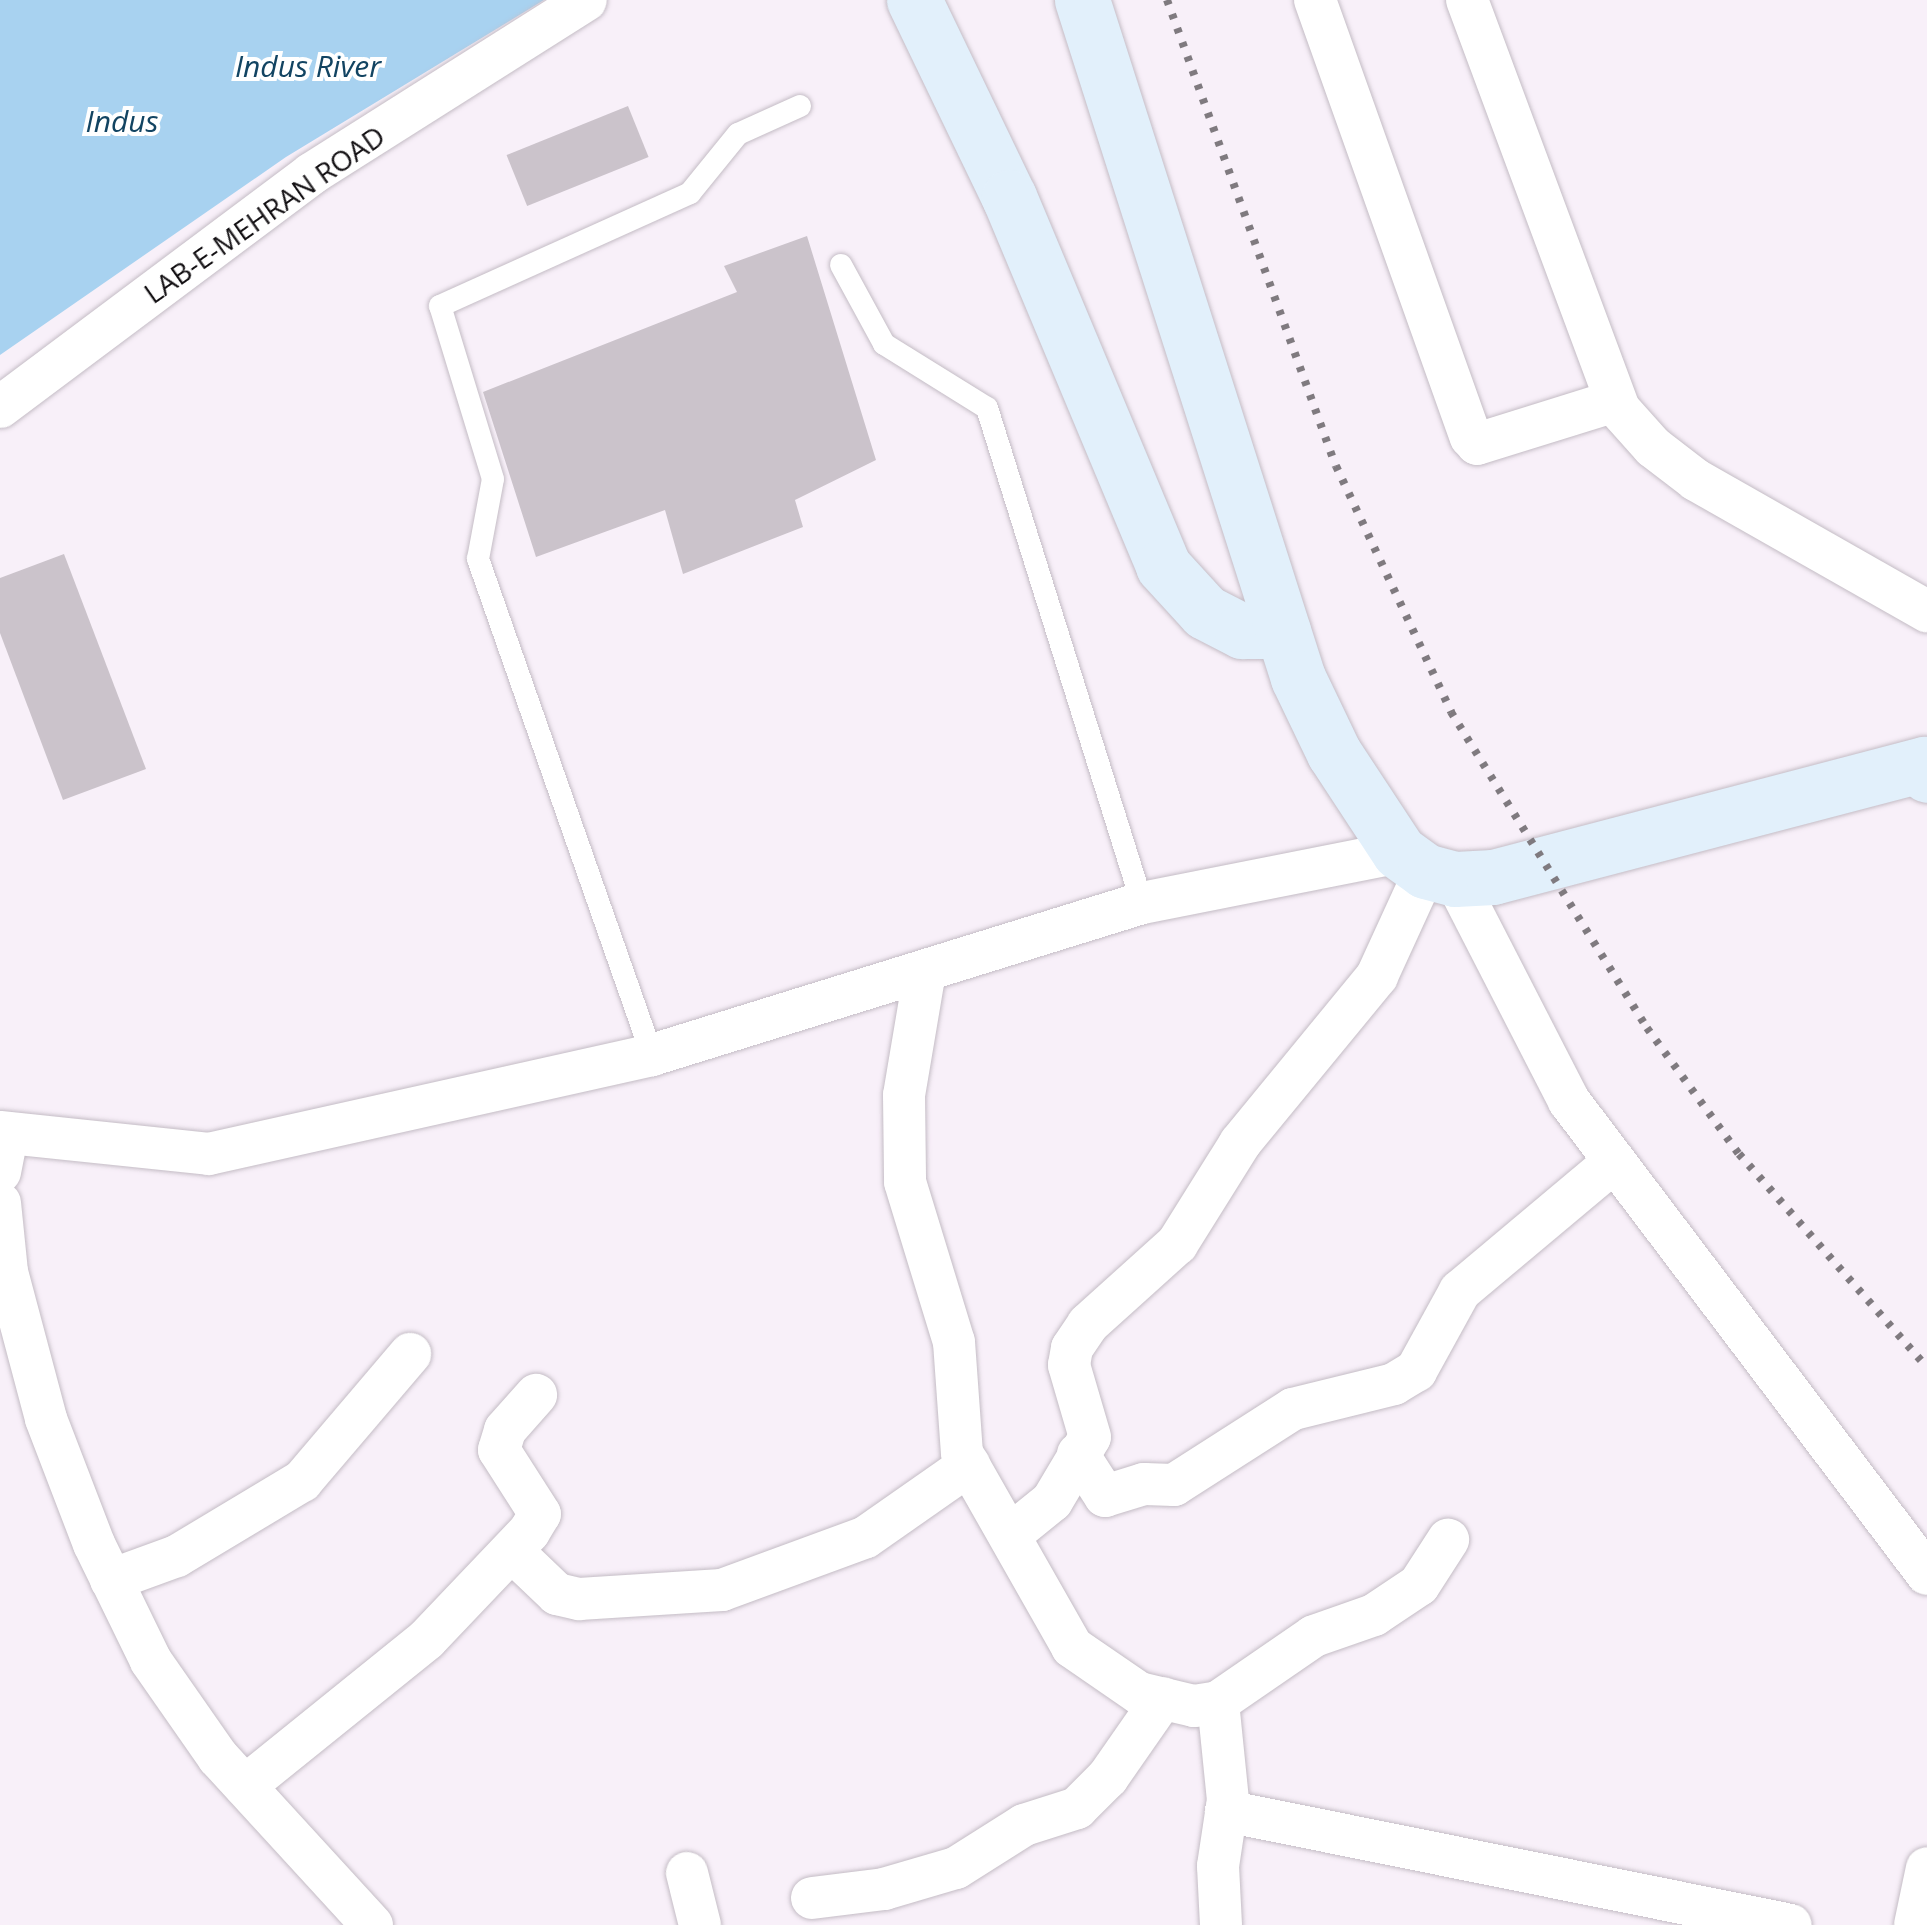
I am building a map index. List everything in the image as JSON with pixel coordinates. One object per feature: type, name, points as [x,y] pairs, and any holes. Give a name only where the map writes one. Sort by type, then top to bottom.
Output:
[{"type":"main road","points":[[914,0],[1009,198],[1162,566],[1205,612],[1242,631],[1283,631]]},
{"type":"main road","points":[[1082,0],[1283,631],[1334,752],[1426,868],[1492,877],[1926,761]]},
{"type":"street","name":"LAB-E-MEHRAN ROAD","points":[[0,407],[311,174],[586,0]]},
{"type":"street","points":[[1315,0],[1471,437],[1477,444],[1615,400]]},
{"type":"street","points":[[1467,0],[1615,400],[1652,447],[1696,480],[1927,611]]},
{"type":"street","points":[[2,1147],[209,1154],[652,1055],[1142,903],[1426,868]]},
{"type":"street","points":[[1426,868],[1569,1101],[1927,1574]]},
{"type":"street","points":[[1010,1536],[1052,1501],[1090,1437],[1069,1365],[1072,1348],[1088,1324],[1178,1244],[1240,1142],[1377,976],[1426,868]]},
{"type":"street","points":[[925,971],[904,1095],[906,1182],[954,1342],[962,1453],[1072,1647],[1140,1693],[1194,1706],[1218,1702],[1314,1636],[1374,1615],[1419,1585],[1448,1540]]},
{"type":"street","points":[[1078,1454],[1105,1496],[1144,1484],[1174,1484],[1293,1409],[1394,1384],[1416,1371],[1460,1291],[1614,1162]]},
{"type":"street","points":[[0,1203],[7,1272],[46,1420],[111,1580],[150,1661],[246,1786],[372,1925]]},
{"type":"street","points":[[111,1580],[176,1556],[302,1481],[410,1354]]},
{"type":"street","points":[[246,1786],[426,1640],[513,1552],[540,1514],[499,1450],[505,1430],[536,1395]]},
{"type":"street","points":[[513,1552],[557,1594],[579,1599],[722,1590],[866,1537],[969,1466]]},
{"type":"street","points":[[812,1898],[884,1889],[956,1868],[1024,1825],[1077,1808],[1108,1778],[1163,1698]]},
{"type":"street","points":[[1218,1702],[1226,1811],[1218,1866],[1221,1925]]},
{"type":"street","points":[[1226,1811],[1791,1925]]},
{"type":"street","points":[[1915,1925],[1927,1868]]},
{"type":"street","points":[[687,1872],[700,1925]]},
{"type":"lane","points":[[652,1055],[478,559],[493,479],[440,306],[690,193],[738,134],[800,106]]},
{"type":"lane","points":[[841,265],[884,344],[988,408],[1142,903]]},
{"type":"water","name":"Indus","points":[[0,0],[544,0],[286,157],[0,355]]},
{"type":"building","points":[[628,106],[649,157],[527,206],[507,155]]},
{"type":"building","points":[[807,236],[876,460],[795,500],[803,527],[683,574],[665,510],[536,557],[483,392],[737,292],[724,266]]},
{"type":"building","points":[[64,554],[146,769],[63,800],[0,633],[0,578]]},
{"type":"railway","points":[[1167,0],[1336,466],[1451,712],[1647,1028],[1739,1154],[1927,1367]]},
{"type":"water label","name":"Indus River","points":[[308,66]]}]
